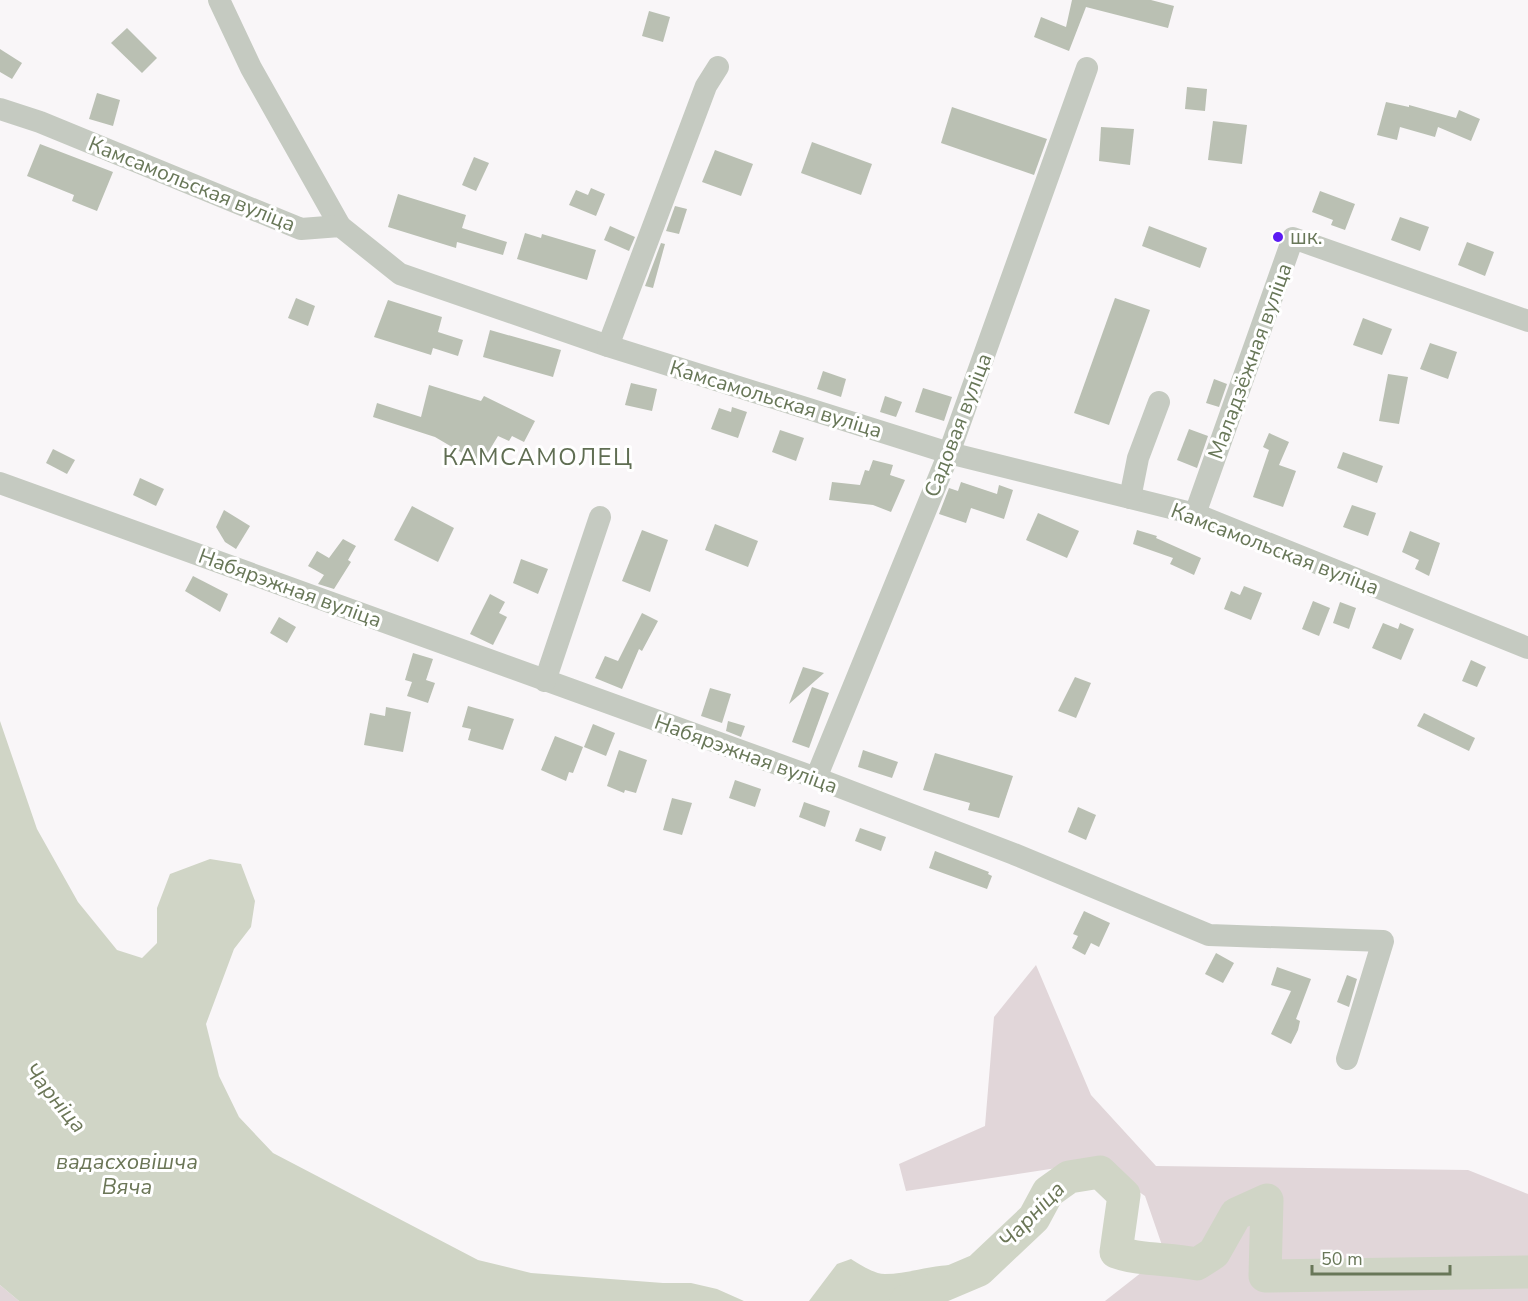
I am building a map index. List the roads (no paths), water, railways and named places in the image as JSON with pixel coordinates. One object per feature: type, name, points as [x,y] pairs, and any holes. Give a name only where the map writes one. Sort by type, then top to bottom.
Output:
[{"type":"street","points":[[219,0],[250,68],[340,226]]},
{"type":"street","points":[[608,346],[706,86],[718,67]]},
{"type":"street","name":"Садовая вуліца","points":[[816,778],[950,453],[1087,68]]},
{"type":"street","name":"Камсамольская вуліца","points":[[0,109],[40,122],[301,229],[340,226],[400,274],[608,346],[950,453],[1196,514],[1528,648]]},
{"type":"street","name":"Маладзёжная вуліца","points":[[1196,514],[1293,238],[1528,321]]},
{"type":"street","points":[[1130,498],[1138,458],[1159,402]]},
{"type":"street","name":"Набярэжная вуліца","points":[[0,483],[816,778],[1014,854],[1209,935],[1383,941],[1347,1059]]},
{"type":"street","points":[[545,681],[600,517]]},
{"type":"water","name":"вадасховішча Вяча","points":[[0,721],[37,829],[78,902],[117,950],[142,958],[157,943],[157,908],[170,874],[210,859],[241,864],[255,901],[251,927],[234,949],[206,1024],[219,1076],[239,1117],[273,1153],[478,1260],[531,1273],[691,1283],[717,1289],[744,1301],[19,1301],[0,1285]]},
{"type":"water","points":[[851,1259],[881,1274],[956,1265],[979,1270],[949,1291],[945,1301],[809,1301],[837,1264]]},
{"type":"waterway","name":"Чарніца","points":[[906,1301],[979,1270],[1034,1218],[1048,1192],[1069,1177],[1100,1172],[1124,1195],[1116,1252],[1126,1255],[1197,1264],[1214,1253],[1236,1214],[1267,1200],[1265,1276],[1528,1272]]},
{"type":"place","name":"шк.","points":[[1278,237]]},
{"type":"district","name":"КАМСАМОЛЕЦ","points":[[538,457]]}]
